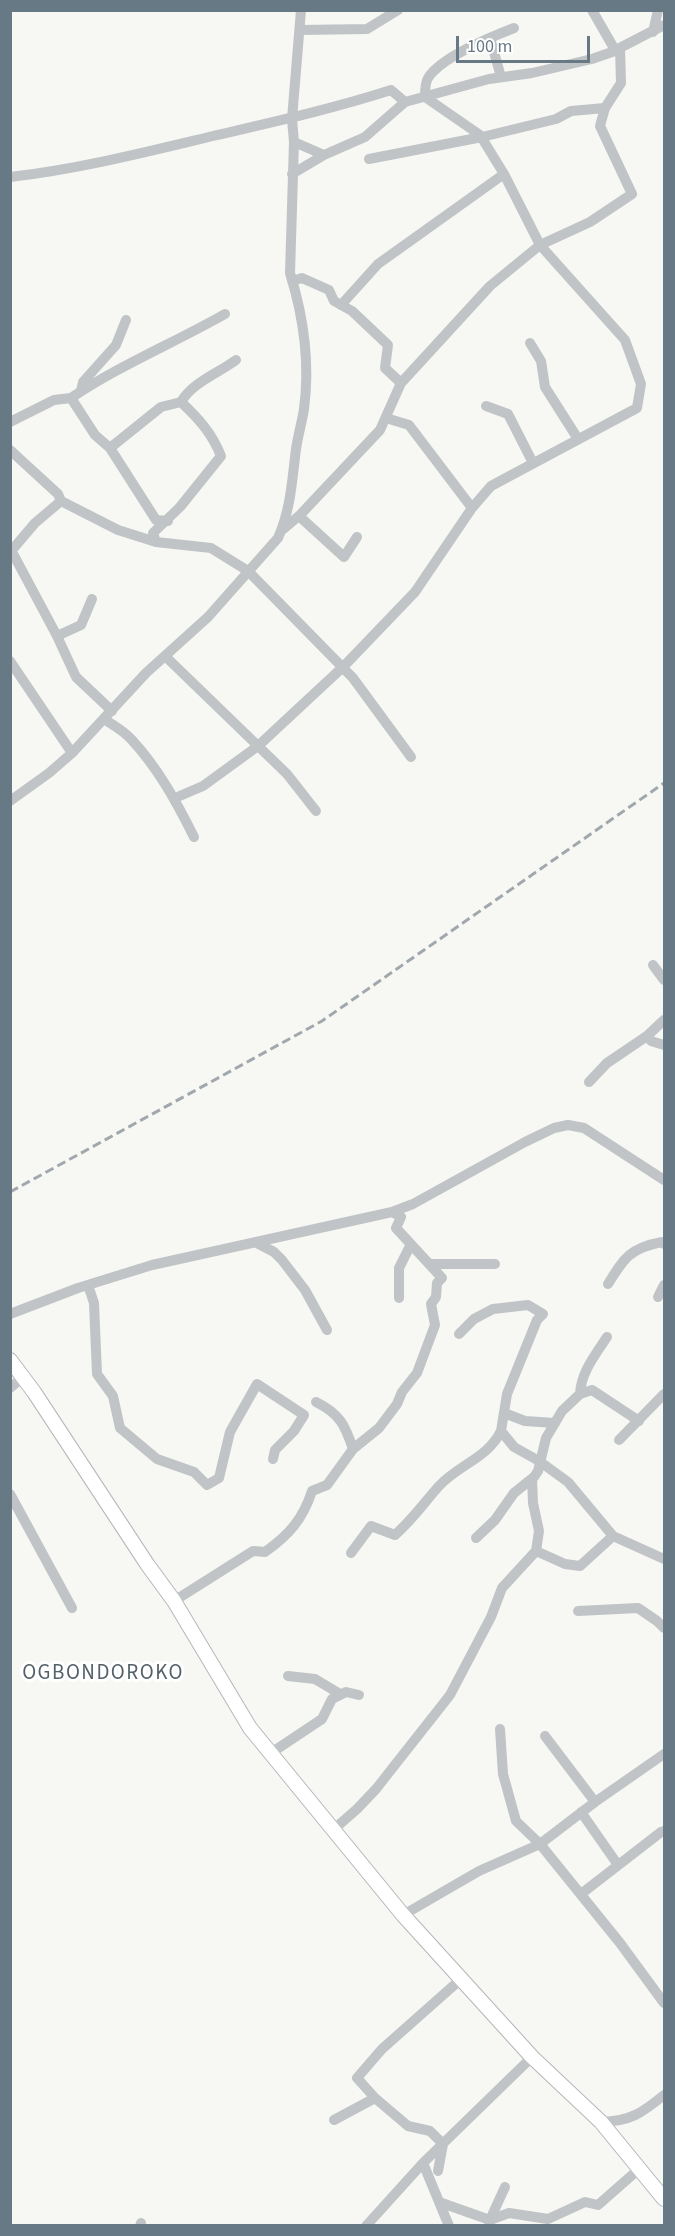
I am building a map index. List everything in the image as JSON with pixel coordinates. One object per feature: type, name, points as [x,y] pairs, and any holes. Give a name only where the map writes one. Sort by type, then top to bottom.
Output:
[{"type":"main road","points":[[10,1360],[174,1601],[250,1728],[403,1915],[532,2057],[601,2122],[664,2199]]},
{"type":"street","points":[[10,801],[72,753],[146,673],[208,617],[278,538],[281,531],[289,507],[296,447],[304,408],[306,367],[297,302],[290,273],[294,142],[292,119],[301,10]]},
{"type":"street","points":[[300,30],[367,29],[398,10]]},
{"type":"street","points":[[281,531],[299,516],[380,429],[401,383],[490,286],[540,245],[590,222],[632,194],[600,126],[605,108],[621,83],[617,49],[592,10]]},
{"type":"street","points":[[653,32],[658,10]]},
{"type":"street","points":[[292,174],[324,155],[365,137],[405,102],[489,79],[532,73],[592,59],[664,25]]},
{"type":"street","points":[[424,97],[427,80],[440,65],[514,28]]},
{"type":"street","points":[[490,38],[501,77]]},
{"type":"street","points":[[10,177],[129,156],[292,119],[391,90],[405,102]]},
{"type":"street","points":[[175,798],[203,786],[258,746],[343,667],[415,592],[471,508],[491,486],[637,408],[641,384],[624,340],[540,245],[504,174],[482,137],[424,97]]},
{"type":"street","points":[[369,159],[556,120],[571,111],[605,108]]},
{"type":"street","points":[[294,142],[324,155]]},
{"type":"street","points":[[341,305],[378,264],[504,174]]},
{"type":"street","points":[[292,281],[302,278],[329,290],[334,301],[352,311],[388,345],[385,368],[401,383]]},
{"type":"street","points":[[10,422],[54,400],[71,398],[117,369],[188,335],[225,314]]},
{"type":"street","points":[[81,391],[83,382],[116,345],[126,320]]},
{"type":"street","points":[[530,343],[540,361],[545,387],[578,440]]},
{"type":"street","points":[[110,448],[161,407],[181,402],[188,390],[222,371],[236,360]]},
{"type":"street","points":[[71,398],[95,435],[110,448],[156,520],[168,521]]},
{"type":"street","points":[[156,543],[153,533],[168,521],[221,456],[216,443],[202,422],[181,402]]},
{"type":"street","points":[[486,406],[508,414],[533,463]]},
{"type":"street","points":[[386,418],[409,425],[471,508]]},
{"type":"street","points":[[10,450],[58,494],[61,501],[118,530],[156,543],[211,548],[248,571],[353,678],[411,757]]},
{"type":"street","points":[[61,501],[35,523],[11,549],[76,677],[129,737],[175,798],[194,837]]},
{"type":"street","points":[[299,516],[344,557],[357,537]]},
{"type":"street","points":[[57,636],[81,625],[92,599]]},
{"type":"street","points":[[165,656],[286,774],[316,811]]},
{"type":"street","points":[[10,661],[72,753]]},
{"type":"street","points":[[653,965],[664,980]]},
{"type":"street","points":[[589,1082],[607,1063],[647,1036],[664,1020]]},
{"type":"street","points":[[647,1036],[651,1041],[664,1045]]},
{"type":"street","points":[[10,1314],[88,1285],[152,1265],[392,1212],[413,1204],[525,1142],[554,1128],[568,1125],[584,1128],[664,1180]]},
{"type":"street","points":[[174,1601],[253,1551],[265,1552],[279,1542],[300,1520],[312,1491],[327,1485],[353,1449],[379,1428],[417,1373],[435,1325],[431,1304],[436,1297],[437,1283],[442,1278],[410,1246],[396,1228],[401,1217],[392,1212]]},
{"type":"street","points":[[255,1242],[274,1252],[282,1260],[305,1290],[327,1330]]},
{"type":"street","points":[[608,1284],[624,1259],[643,1246],[662,1242],[664,1244]]},
{"type":"street","points":[[399,1298],[399,1268],[410,1246]]},
{"type":"street","points":[[430,1264],[495,1264]]},
{"type":"street","points":[[658,1297],[664,1284]]},
{"type":"street","points":[[88,1285],[94,1303],[97,1374],[113,1396],[120,1428],[157,1459],[194,1472],[207,1485],[219,1478],[230,1432],[257,1384],[304,1415],[294,1431],[275,1450],[273,1459]]},
{"type":"street","points":[[351,1552],[371,1526],[395,1535],[414,1518],[440,1485],[462,1466],[481,1456],[495,1443],[501,1431],[507,1394],[537,1320],[543,1314],[528,1305],[493,1309],[474,1318],[459,1334]]},
{"type":"street","points":[[580,1394],[588,1366],[607,1336]]},
{"type":"street","points":[[10,1388],[22,1377]]},
{"type":"street","points":[[476,1538],[495,1520],[514,1493],[532,1479],[538,1471],[546,1438],[562,1411],[580,1394],[592,1389],[639,1421]]},
{"type":"street","points":[[619,1440],[664,1394]]},
{"type":"street","points":[[316,1402],[333,1411],[346,1428],[353,1449]]},
{"type":"street","points":[[504,1413],[525,1421],[555,1423]]},
{"type":"street","points":[[501,1431],[514,1447],[539,1461],[568,1482],[613,1536],[664,1559]]},
{"type":"street","points":[[333,1830],[376,1789],[450,1695],[495,1609],[502,1588],[536,1551],[539,1531],[532,1503],[532,1479]]},
{"type":"street","points":[[10,1494],[72,1608]]},
{"type":"street","points":[[536,1551],[565,1564],[580,1566],[613,1536]]},
{"type":"street","points":[[578,1611],[638,1608],[664,1628]]},
{"type":"street","points":[[288,1676],[315,1679],[340,1694]]},
{"type":"street","points":[[271,1753],[322,1719],[332,1699],[346,1692],[360,1695]]},
{"type":"street","points":[[500,1729],[503,1774],[516,1821],[540,1844],[581,1894],[664,2003]]},
{"type":"street","points":[[545,1736],[595,1802]]},
{"type":"street","points":[[403,1915],[479,1871],[540,1844],[581,1812],[664,1754]]},
{"type":"street","points":[[581,1812],[618,1865]]},
{"type":"street","points":[[581,1894],[664,1831]]},
{"type":"street","points":[[443,2144],[430,2131],[408,2126],[375,2098],[357,2078],[382,2049],[461,1979]]},
{"type":"street","points":[[366,2226],[423,2163],[532,2057]]},
{"type":"street","points":[[601,2122],[623,2121],[638,2116],[664,2095]]},
{"type":"street","points":[[334,2120],[375,2098]]},
{"type":"street","points":[[438,2171],[443,2144]]},
{"type":"street","points":[[423,2163],[449,2226]]},
{"type":"street","points":[[488,2223],[509,2212],[548,2219],[585,2202],[598,2205],[639,2169]]},
{"type":"street","points":[[488,2223],[505,2187]]},
{"type":"street","points":[[439,2202],[488,2223]]},
{"type":"railway","points":[[10,1192],[322,1021],[664,783]]},
{"type":"district","name":"OGBONDOROKO","points":[[103,1674]]}]
